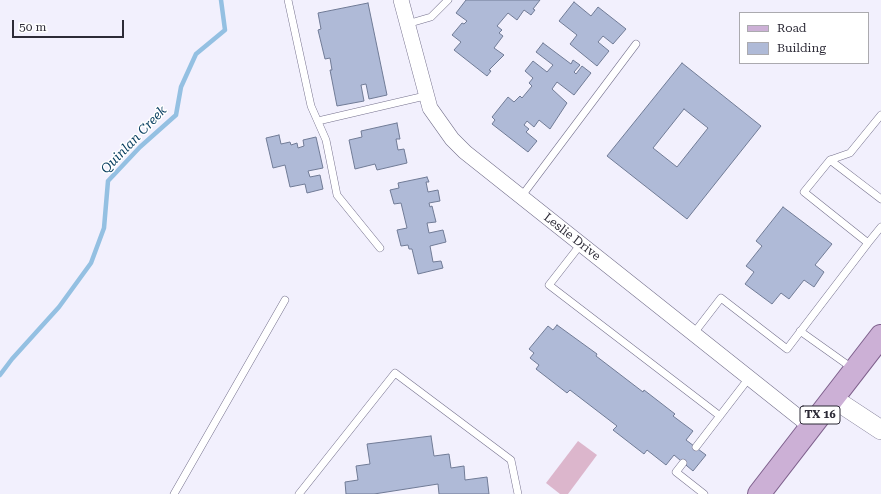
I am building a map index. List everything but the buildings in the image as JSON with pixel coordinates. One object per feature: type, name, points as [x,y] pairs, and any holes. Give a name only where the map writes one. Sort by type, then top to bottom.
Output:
[{"type":"main road","name":"TX 16","points":[[759,494],[811,426],[834,399],[881,336]]},
{"type":"street","name":"Leslie Drive","points":[[401,0],[425,96],[430,108],[452,139],[464,152],[811,426]]},
{"type":"street","points":[[834,399],[881,430]]},
{"type":"lane","points":[[288,0],[311,106],[326,140],[337,195],[380,248]]},
{"type":"lane","points":[[407,24],[431,17],[448,0]]},
{"type":"lane","points":[[521,197],[636,44]]},
{"type":"lane","points":[[318,121],[425,96]]},
{"type":"lane","points":[[868,243],[804,192],[830,160],[850,153],[881,115]]},
{"type":"lane","points":[[830,160],[881,199]]},
{"type":"lane","points":[[694,334],[721,298],[787,349],[881,227]]},
{"type":"lane","points":[[581,244],[549,285],[720,416]]},
{"type":"lane","points":[[174,494],[286,300]]},
{"type":"lane","points":[[800,332],[855,370]]},
{"type":"lane","points":[[299,494],[395,374],[511,460],[518,494]]},
{"type":"lane","points":[[696,447],[750,377]]},
{"type":"lane","points":[[683,463],[676,472],[704,494]]},
{"type":"shaded area","points":[[578,441],[597,455],[568,494],[560,494],[546,483]]},
{"type":"waterway","name":"Quinlan Creek","points":[[0,375],[12,359],[59,307],[91,263],[104,228],[108,181],[140,147],[176,115],[181,87],[196,54],[225,30],[221,0]]}]
